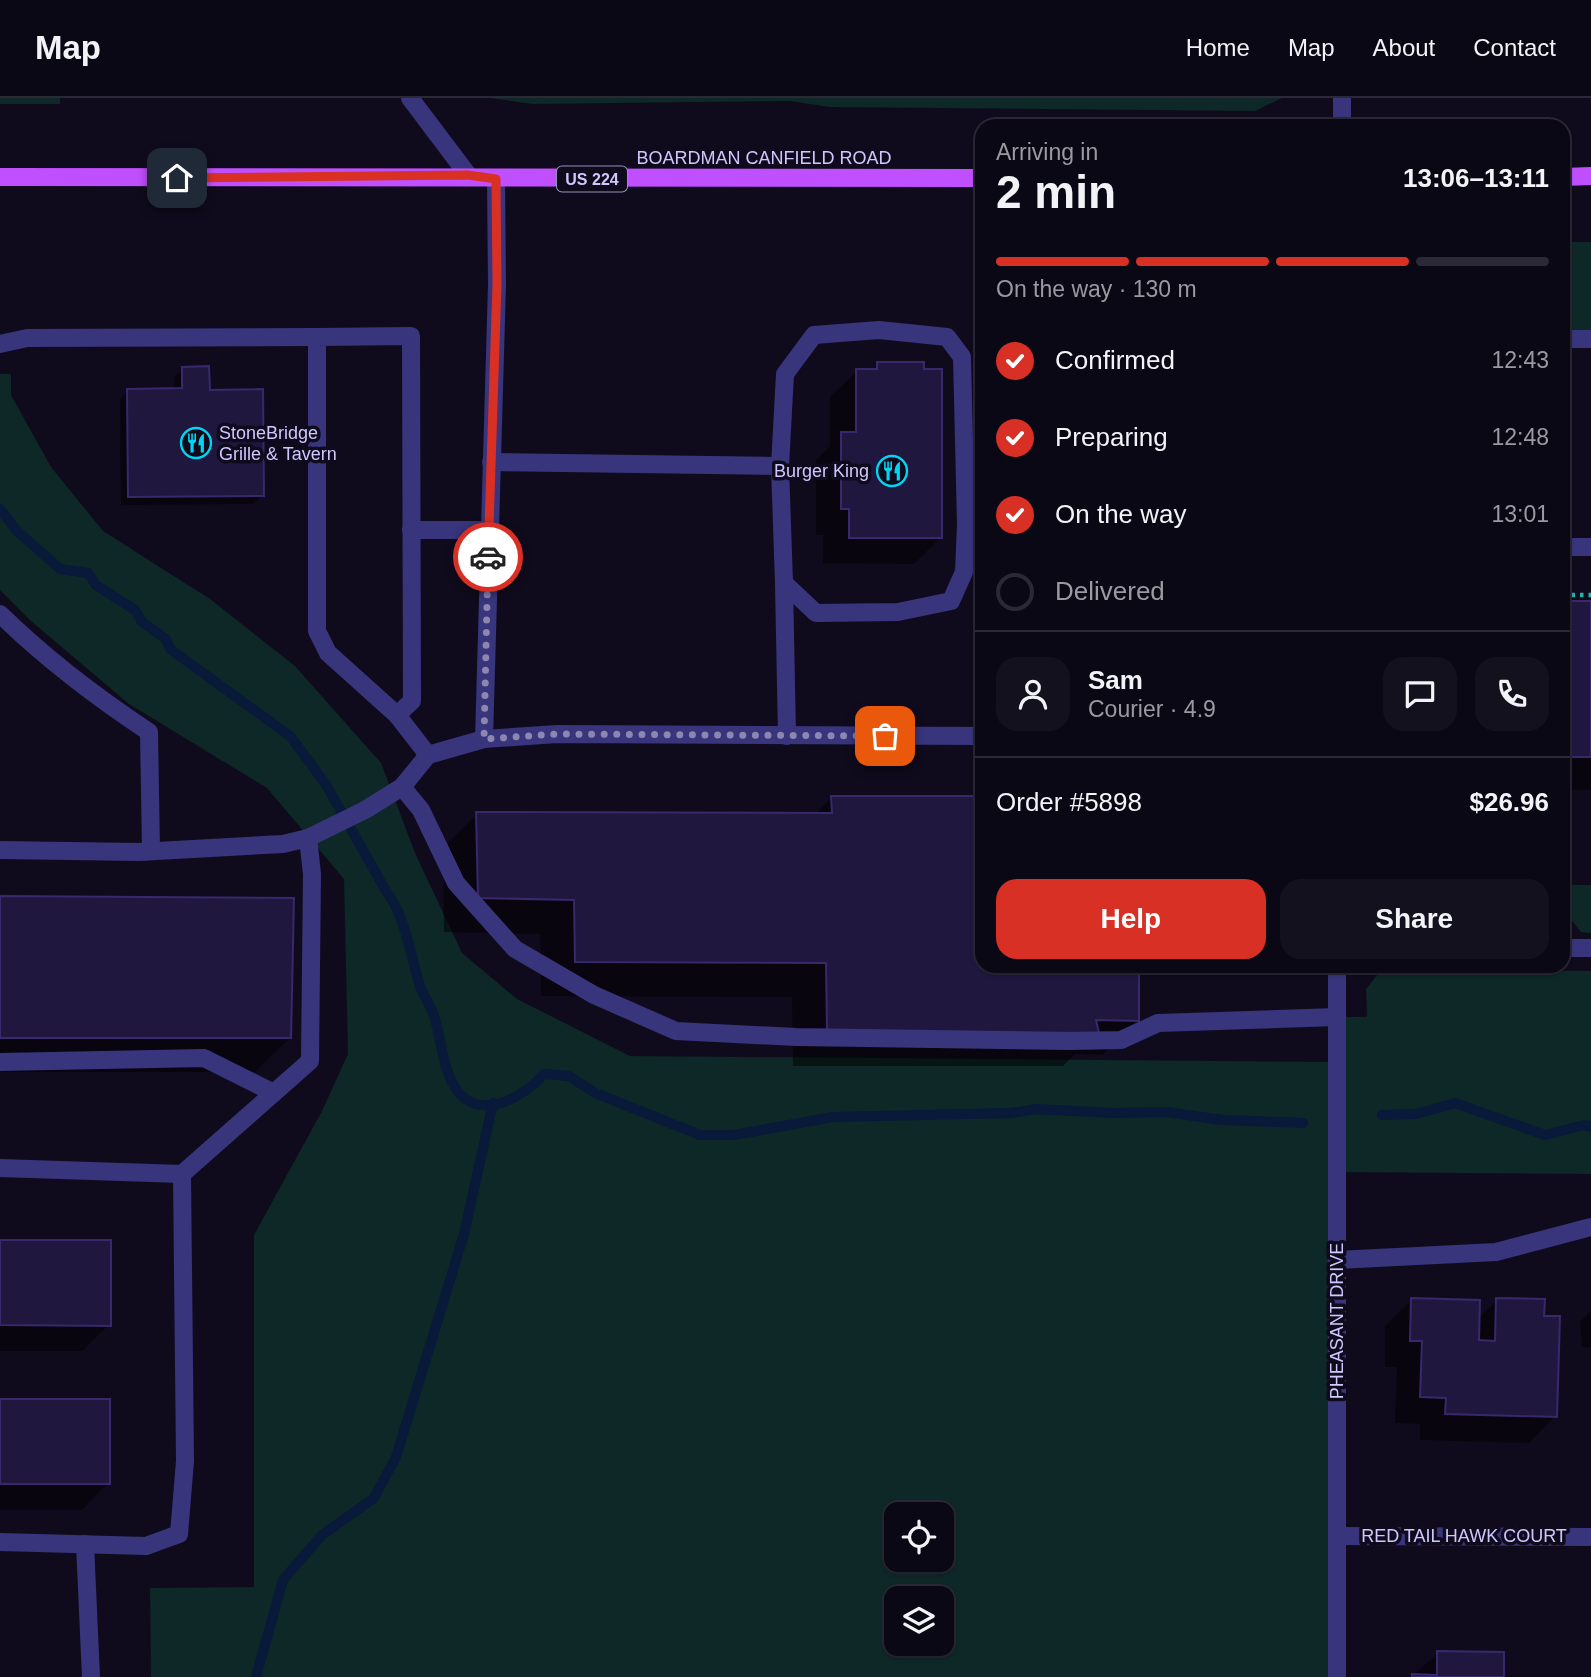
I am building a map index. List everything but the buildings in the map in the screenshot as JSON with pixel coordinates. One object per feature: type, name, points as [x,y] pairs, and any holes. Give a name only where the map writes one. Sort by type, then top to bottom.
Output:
[{"type":"main road","name":"BOARDMAN CANFIELD ROAD","points":[[0,177],[468,175],[496,179],[975,178]]},
{"type":"main road","points":[[1570,177],[1591,177]]},
{"type":"street","points":[[410,98],[468,175]]},
{"type":"street","points":[[1342,98],[1342,119]]},
{"type":"street","points":[[484,739],[497,284],[496,179]]},
{"type":"street","points":[[784,583],[816,613],[898,612],[951,601],[964,572],[966,524],[962,356],[947,337],[879,330],[814,335],[785,373],[780,466],[787,736]]},
{"type":"street","points":[[0,344],[27,338],[411,336],[412,701],[397,715]]},
{"type":"street","points":[[317,337],[317,631],[328,653],[397,715],[428,755]]},
{"type":"street","points":[[1570,339],[1591,339]]},
{"type":"street","points":[[491,462],[780,466]]},
{"type":"street","points":[[411,530],[488,530]]},
{"type":"street","points":[[1570,547],[1591,547]]},
{"type":"street","points":[[0,614],[24,638],[109,706],[149,732],[151,851]]},
{"type":"street","points":[[0,850],[151,851],[283,844],[315,835],[365,810],[402,787],[428,755],[484,739],[557,734],[975,736]]},
{"type":"street","points":[[402,787],[421,810],[456,883],[515,949],[594,995],[676,1031],[796,1037],[1121,1040],[1158,1023],[1337,1017]]},
{"type":"street","points":[[0,1168],[182,1174],[310,1061],[312,874],[315,835]]},
{"type":"street","points":[[1570,947],[1591,947]]},
{"type":"street","name":"PHEASANT DRIVE","points":[[1337,973],[1337,1677]]},
{"type":"street","points":[[0,1062],[204,1058],[274,1093]]},
{"type":"street","points":[[0,1542],[146,1546],[179,1534],[185,1461],[182,1174]]},
{"type":"street","points":[[1337,1260],[1496,1252],[1591,1227]]},
{"type":"street","name":"RED TAIL HAWK COURT","points":[[1337,1536],[1591,1537]]},
{"type":"street","points":[[85,1544],[91,1677]]},
{"type":"path","points":[[1570,594],[1591,594]]},
{"type":"green space","points":[[0,98],[60,98],[60,104],[0,104]]},
{"type":"green space","points":[[490,98],[1282,98],[1255,111],[830,107],[790,101],[532,104]]},
{"type":"green space","points":[[1570,242],[1591,242],[1591,336],[1570,335]]},
{"type":"green space","points":[[0,374],[11,374],[11,395],[51,467],[103,531],[210,599],[295,666],[381,763],[415,853],[462,953],[517,999],[630,1056],[1337,1062],[1337,1017],[1367,1017],[1366,989],[1379,973],[1591,971],[1591,1174],[1338,1172],[1337,1677],[151,1677],[150,1588],[254,1587],[254,1235],[322,1111],[348,1054],[344,879],[267,788],[129,704],[31,621],[0,590]]},
{"type":"green space","points":[[1570,885],[1591,885],[1591,933],[1581,932],[1570,918]]},
{"type":"waterway","points":[[0,509],[16,530],[60,569],[88,573],[96,585],[135,610],[142,622],[166,639],[170,649],[290,736],[325,783],[393,901],[407,937],[420,986],[434,1016],[449,1075],[459,1093],[469,1101],[480,1105],[504,1102],[527,1090],[544,1074],[569,1076],[595,1093],[700,1135],[734,1135],[833,1117],[1011,1113],[1036,1109],[1112,1113],[1167,1112],[1222,1120],[1303,1123]]},
{"type":"waterway","points":[[256,1677],[283,1580],[322,1535],[374,1498],[396,1457],[464,1234],[493,1103]]},
{"type":"waterway","points":[[1382,1115],[1416,1114],[1455,1103],[1545,1135],[1584,1125],[1591,1127]]},
{"type":"way so far","points":[[488,557],[484,739],[557,734],[885,736]]},
{"type":"place","name":"StoneBridge Grille & Tavern","points":[[196,443]]},
{"type":"place","name":"Burger King","points":[[892,471]]},
{"type":"route","points":[[177,178],[468,175],[496,179],[497,284],[488,557]]}]
